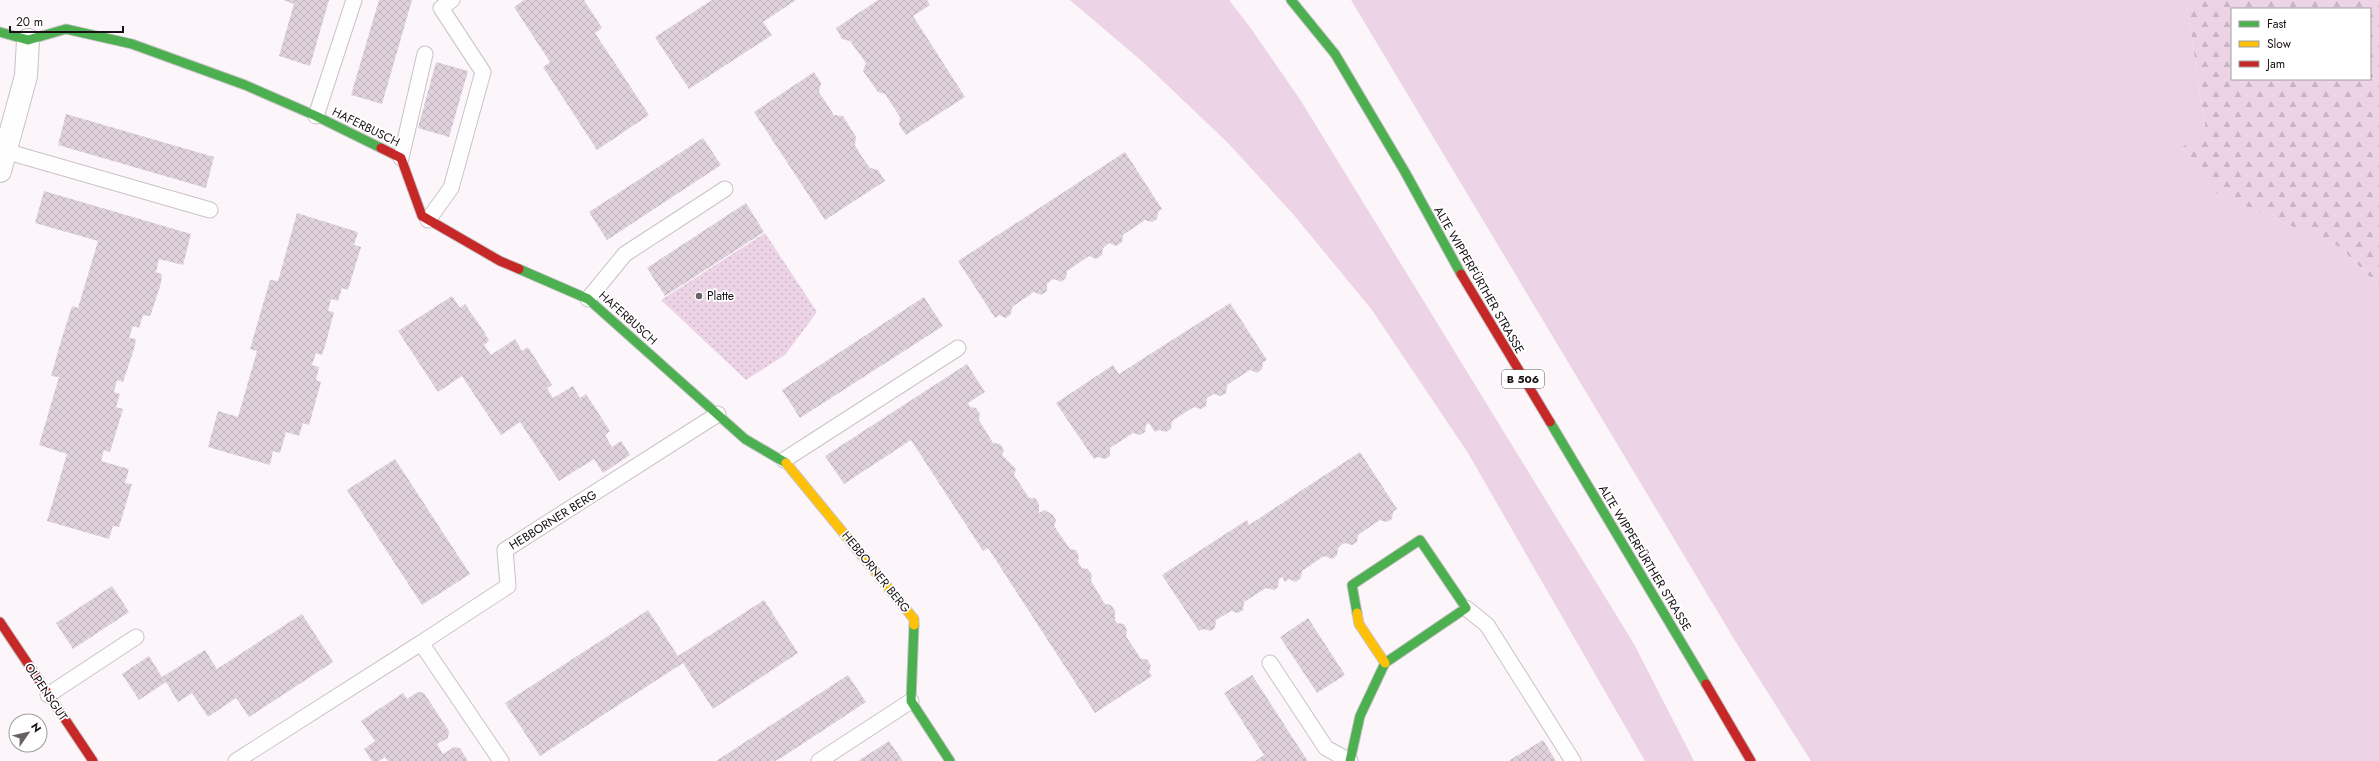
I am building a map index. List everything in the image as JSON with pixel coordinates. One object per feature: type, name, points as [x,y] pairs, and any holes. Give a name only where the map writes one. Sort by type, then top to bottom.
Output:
[{"type":"street","name":"ALTE WIPPERFÜRTHER STRASSE","points":[[1291,0],[1335,54],[1405,172],[1472,295],[1617,532],[1751,761]]},
{"type":"street","name":"HAFERBUSCH","points":[[28,40],[66,30],[132,44],[245,85],[316,116],[401,158],[422,216],[500,261],[588,299],[745,439]]},
{"type":"street","points":[[0,32],[28,40],[26,76],[2,161]]},
{"type":"street","name":"HEBBORNER BERG","points":[[745,439],[784,460],[914,619],[911,701]]},
{"type":"street","points":[[1350,761],[1360,716],[1385,663],[1466,608],[1420,540],[1352,585],[1359,624],[1385,663]]},
{"type":"street","name":"OLPENSGUT","points":[[0,622],[92,761]]},
{"type":"street","points":[[911,701],[950,761]]},
{"type":"lane","points":[[316,116],[354,0]]},
{"type":"lane","points":[[428,220],[452,188],[483,72],[441,8],[452,0]]},
{"type":"lane","points":[[401,158],[425,54]]},
{"type":"lane","points":[[2,161],[210,210]]},
{"type":"lane","points":[[588,299],[625,254],[725,189]]},
{"type":"lane","points":[[784,460],[958,348]]},
{"type":"lane","name":"HEBBORNER BERG","points":[[236,761],[508,586],[505,550],[718,414]]},
{"type":"lane","points":[[1466,608],[1487,625],[1572,761]]},
{"type":"lane","points":[[48,695],[136,637]]},
{"type":"lane","points":[[421,643],[501,761]]},
{"type":"lane","points":[[1270,663],[1326,748],[1350,761]]},
{"type":"lane","points":[[819,761],[911,701]]},
{"type":"green space","points":[[1070,0],[1229,0],[1250,27],[1301,101],[1634,644],[1694,761],[1645,761],[1468,453],[1372,310],[1293,214],[1228,143],[1144,63]]},
{"type":"green space","points":[[1351,0],[2186,0],[2206,133],[2182,147],[2217,194],[2340,247],[2379,286],[2379,761],[1811,761],[1737,644]]},
{"type":"green space","points":[[2186,0],[2379,0],[2379,286],[2340,247],[2217,194],[2182,147],[2206,132]]},
{"type":"green space","points":[[765,233],[817,312],[785,355],[746,380],[661,300]]},
{"type":"building","points":[[283,0],[329,0],[310,66],[279,56],[294,4]]},
{"type":"building","points":[[379,0],[412,0],[382,104],[351,95]]},
{"type":"building","points":[[524,0],[584,0],[602,28],[595,33],[649,115],[597,150],[543,67],[550,62],[514,7]]},
{"type":"building","points":[[712,0],[796,0],[763,22],[772,35],[689,89],[655,37]]},
{"type":"building","points":[[878,0],[927,0],[930,5],[913,16],[965,97],[906,135],[899,125],[900,117],[885,94],[878,92],[863,71],[866,63],[850,41],[842,39],[836,28]]},
{"type":"building","points":[[436,62],[468,71],[449,137],[418,128]]},
{"type":"building","points":[[814,72],[821,83],[819,92],[834,115],[843,116],[856,137],[855,145],[862,157],[870,168],[878,170],[885,181],[825,220],[754,112]]},
{"type":"building","points":[[66,114],[214,157],[206,188],[58,145]]},
{"type":"building","points":[[703,138],[721,165],[607,240],[589,212]]},
{"type":"building","points":[[1125,152],[1162,209],[1158,212],[1157,219],[1152,222],[1145,220],[1123,235],[1122,242],[1116,246],[1109,243],[1103,248],[1102,255],[1096,259],[1089,256],[1067,271],[1066,278],[1061,282],[1054,279],[1050,281],[1047,284],[1047,291],[1041,295],[1034,292],[1012,307],[1011,314],[1006,318],[999,315],[995,318],[958,261]]},
{"type":"building","points":[[44,191],[191,234],[183,265],[159,259],[156,272],[162,274],[161,283],[153,308],[150,316],[143,315],[139,328],[133,326],[129,338],[136,339],[134,349],[123,382],[117,380],[114,392],[120,394],[116,407],[123,409],[110,452],[104,450],[101,461],[129,469],[125,483],[132,484],[119,527],[113,526],[109,539],[47,521],[67,454],[39,445],[59,377],[51,376],[72,306],[78,308],[98,241],[35,223]]},
{"type":"building","points":[[746,203],[764,232],[665,296],[647,268]]},
{"type":"building","points":[[297,213],[358,232],[354,245],[361,247],[348,290],[342,288],[338,301],[331,299],[328,311],[334,312],[325,346],[322,355],[316,353],[312,365],[319,367],[316,380],[321,382],[309,425],[303,423],[299,436],[286,432],[280,453],[273,451],[270,465],[208,447],[218,411],[238,417],[257,351],[250,349],[270,280],[278,281]]},
{"type":"building","points":[[452,296],[460,308],[465,304],[485,333],[489,341],[484,345],[491,355],[515,339],[522,351],[528,347],[552,385],[547,388],[553,398],[573,386],[580,398],[586,394],[610,431],[605,435],[612,447],[621,441],[630,455],[603,473],[594,459],[559,481],[520,422],[501,435],[462,376],[438,392],[398,331]]},
{"type":"building","points":[[924,297],[943,326],[800,418],[782,390]]},
{"type":"building","points":[[1230,303],[1267,360],[1263,362],[1262,369],[1257,373],[1250,370],[1227,385],[1226,393],[1221,396],[1214,394],[1207,398],[1206,406],[1201,409],[1194,407],[1172,421],[1171,429],[1166,432],[1159,430],[1155,432],[1149,423],[1146,425],[1145,432],[1140,435],[1133,433],[1110,448],[1110,456],[1105,459],[1097,457],[1094,459],[1056,403],[1113,365],[1119,374]]},
{"type":"building","points":[[967,364],[985,392],[968,403],[970,407],[976,408],[980,414],[979,420],[993,443],[1000,444],[1004,450],[1002,455],[1016,469],[1014,475],[1029,498],[1035,498],[1039,504],[1039,513],[1044,510],[1052,514],[1056,520],[1054,526],[1070,549],[1076,550],[1079,556],[1078,562],[1082,568],[1088,569],[1092,575],[1091,581],[1105,604],[1111,605],[1115,611],[1115,620],[1117,623],[1124,624],[1127,630],[1126,636],[1141,659],[1147,659],[1151,666],[1149,672],[1152,676],[1095,713],[988,548],[983,551],[911,440],[844,484],[825,456]]},
{"type":"building","points":[[1360,452],[1397,509],[1393,512],[1392,519],[1387,522],[1380,520],[1358,535],[1357,542],[1352,545],[1344,543],[1338,548],[1337,555],[1332,559],[1324,556],[1302,571],[1301,578],[1296,582],[1289,579],[1285,582],[1282,577],[1279,579],[1278,587],[1274,590],[1266,588],[1244,602],[1243,610],[1238,613],[1231,611],[1216,620],[1215,628],[1211,631],[1203,629],[1199,631],[1162,575],[1247,520],[1249,525]]},
{"type":"building","points":[[395,459],[470,574],[422,605],[347,490]]},
{"type":"building","points":[[112,586],[129,612],[73,649],[56,623]]},
{"type":"building","points":[[764,600],[798,653],[713,709],[683,663],[540,756],[505,703],[648,610],[678,656]]},
{"type":"building","points":[[302,614],[333,662],[249,717],[236,698],[208,717],[192,693],[178,702],[166,682],[139,700],[122,674],[149,656],[162,677],[205,650],[217,669]]},
{"type":"building","points":[[1308,618],[1345,675],[1317,693],[1280,637]]},
{"type":"building","points":[[848,675],[866,702],[781,758],[775,761],[716,761]]},
{"type":"building","points":[[1252,675],[1308,761],[1255,761],[1264,755],[1224,693]]},
{"type":"building","points":[[418,692],[424,693],[449,731],[448,738],[437,744],[443,754],[454,747],[460,748],[468,761],[388,761],[385,757],[379,761],[372,761],[364,749],[375,741],[361,721],[403,693],[407,699]]},
{"type":"building","points":[[1543,740],[1556,761],[1509,761],[1513,758]]},
{"type":"building","points":[[889,741],[903,761],[858,761],[875,750]]},
{"type":"traffic: fast","points":[[1291,0],[1335,54],[1405,172],[1461,274]]},
{"type":"traffic: fast","points":[[0,32],[28,40],[66,29],[132,44],[245,85],[316,116],[381,148]]},
{"type":"traffic: fast","points":[[519,269],[588,299],[745,439],[786,463]]},
{"type":"traffic: fast","points":[[1550,422],[1706,684]]},
{"type":"traffic: fast","points":[[1350,761],[1360,716],[1385,663],[1466,608],[1420,540],[1352,585],[1357,613]]},
{"type":"traffic: fast","points":[[914,625],[911,701],[950,761]]},
{"type":"traffic: slow","points":[[786,463],[914,619],[914,625]]},
{"type":"traffic: slow","points":[[1357,613],[1359,624],[1385,663]]},
{"type":"traffic: jam","points":[[381,148],[401,158],[422,216],[500,261],[519,269]]},
{"type":"traffic: jam","points":[[1461,274],[1550,422]]},
{"type":"traffic: jam","points":[[0,622],[93,761]]},
{"type":"traffic: jam","points":[[1706,684],[1751,761]]},
{"type":"place","name":"Platte","points":[[699,296]]}]
